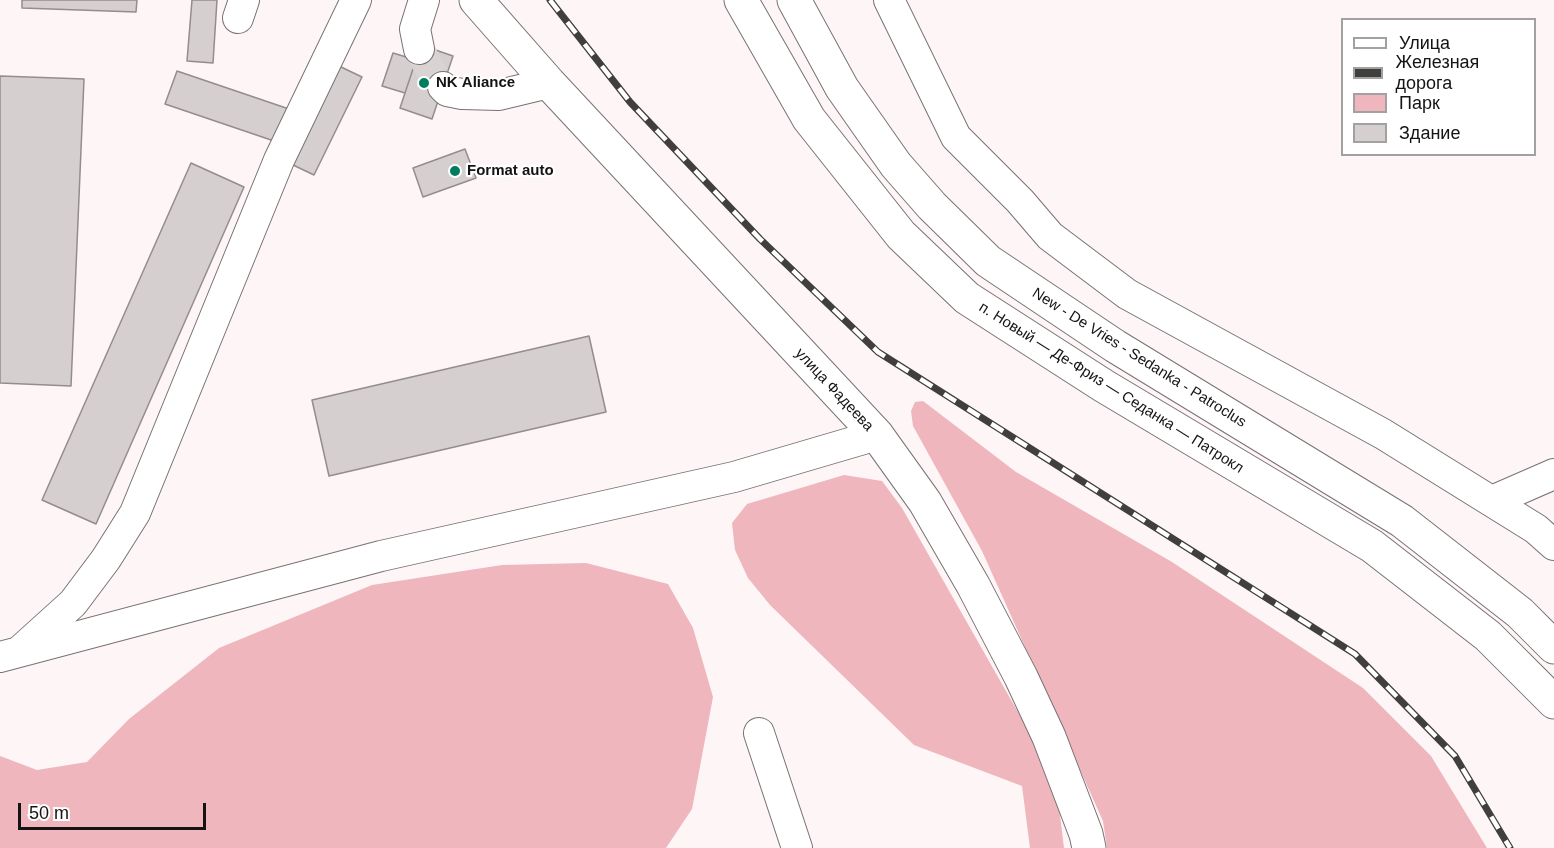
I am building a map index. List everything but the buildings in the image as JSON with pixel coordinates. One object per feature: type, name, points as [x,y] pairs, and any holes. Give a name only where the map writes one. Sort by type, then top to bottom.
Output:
[{"type":"main road","name":"улица Фадеева","points":[[476,0],[549,83],[877,435],[925,502],[1005,646],[1049,737],[1086,834],[1089,848]]},
{"type":"main road","name":"п. Новый — Де-Фриз — Седанка — Патрокл","points":[[741,0],[810,119],[901,235],[967,298],[1104,386],[1372,546],[1488,636],[1554,702]]},
{"type":"main road","name":"New - De Vries - Sedanka - Patroclus","points":[[794,0],[842,88],[896,165],[932,206],[988,261],[1115,346],[1402,521],[1520,613],[1554,647]]},
{"type":"street","points":[[8,656],[73,603],[106,560],[135,513],[279,160],[356,0]]},
{"type":"street","points":[[419,49],[415,29],[424,0]]},
{"type":"street","points":[[889,0],[956,137],[1020,201],[1050,236],[1127,294],[1383,435],[1536,529],[1554,545]]},
{"type":"street","points":[[443,87],[447,91],[462,94],[499,95],[549,83]]},
{"type":"street","points":[[8,656],[381,556],[734,477],[877,435]]},
{"type":"street","points":[[1492,501],[1554,474]]},
{"type":"street","points":[[759,733],[797,848]]},
{"type":"green space","points":[[923,401],[1016,472],[1172,562],[1363,688],[1431,756],[1487,848],[1107,848],[1103,821],[982,551],[913,426],[911,411],[915,402]]},
{"type":"green space","points":[[844,475],[882,481],[902,508],[1027,728],[1059,807],[1064,848],[1030,848],[1022,786],[914,745],[770,605],[748,578],[735,550],[732,523],[747,504]]},
{"type":"green space","points":[[586,563],[668,584],[693,628],[713,697],[692,809],[666,848],[0,848],[0,756],[37,770],[87,762],[129,719],[219,648],[372,585],[502,565]]},
{"type":"tunnel","points":[[419,49],[437,82],[443,87]]},
{"type":"railway","points":[[550,0],[630,102],[760,239],[878,352],[1355,654],[1455,756],[1510,848]]},
{"type":"place","name":"NK Aliance","points":[[424,83]]},
{"type":"place","name":"Format auto","points":[[455,171]]}]
